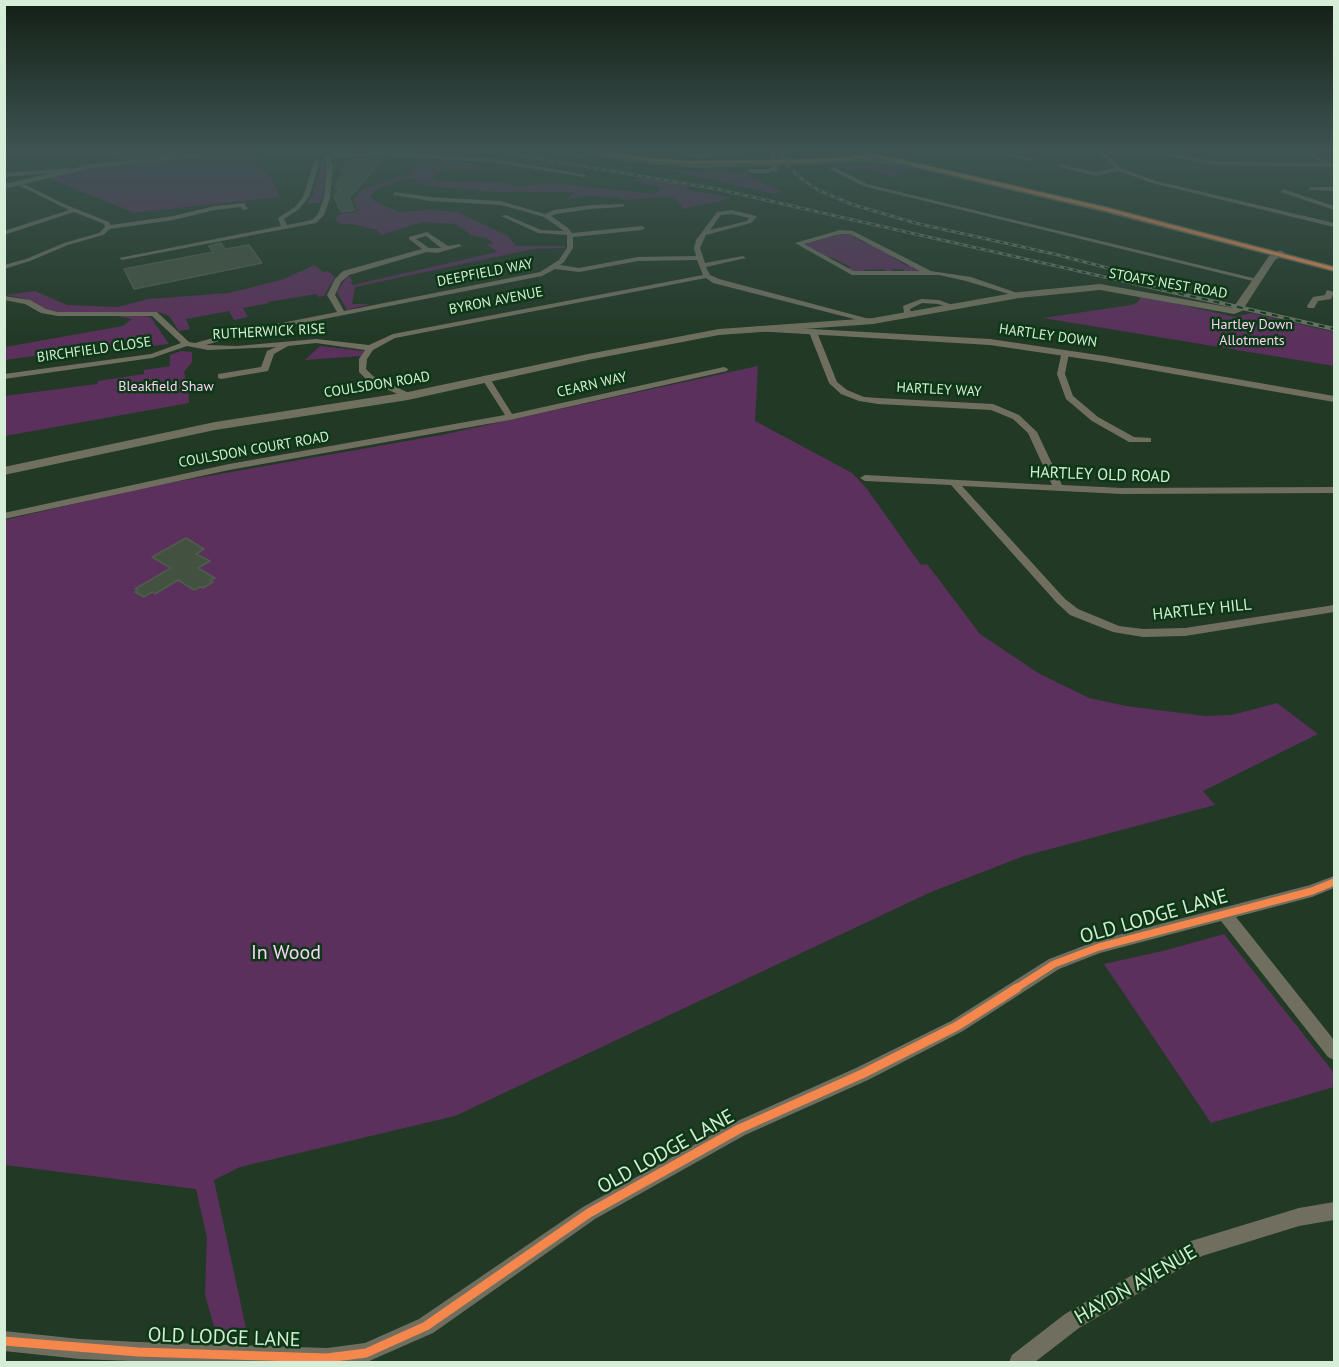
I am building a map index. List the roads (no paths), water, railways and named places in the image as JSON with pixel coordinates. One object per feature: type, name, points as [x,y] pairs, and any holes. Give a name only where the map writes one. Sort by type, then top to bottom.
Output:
[{"type":"highway","points":[[1135,216],[1335,269]]},
{"type":"main road","name":"STOATS NEST ROAD","points":[[755,328],[873,321],[1018,295],[1085,288],[1116,288],[1229,311],[1238,309],[1272,258],[1280,253]]},
{"type":"main road","name":"COULSDON ROAD","points":[[4,471],[215,426],[408,396],[675,339],[755,328]]},
{"type":"street","points":[[4,233],[57,216]]},
{"type":"street","points":[[87,216],[107,225],[182,216]]},
{"type":"street","points":[[285,216],[281,218],[285,228]]},
{"type":"street","points":[[122,258],[309,224],[319,216]]},
{"type":"street","points":[[504,216],[540,232],[569,234],[642,228]]},
{"type":"street","points":[[546,216],[559,223],[569,234]]},
{"type":"street","points":[[717,216],[699,240],[697,249],[707,276],[716,281],[873,321]]},
{"type":"street","points":[[706,233],[749,222],[754,217],[751,216]]},
{"type":"street","points":[[992,216],[1257,280]]},
{"type":"street","points":[[1296,216],[1335,225]]},
{"type":"street","points":[[4,267],[101,234],[107,225]]},
{"type":"street","points":[[930,273],[851,232],[840,232],[798,243],[852,273],[930,273],[968,279],[1018,295]]},
{"type":"street","points":[[427,250],[411,238],[427,234],[447,249]]},
{"type":"street","name":"DEEPFIELD WAY","points":[[225,338],[542,274],[555,267],[567,254],[571,242],[569,234]]},
{"type":"street","points":[[342,313],[331,295],[334,286],[346,273],[427,250],[437,251],[459,246]]},
{"type":"street","points":[[555,267],[573,270],[638,259],[700,258]]},
{"type":"street","points":[[702,266],[741,260]]},
{"type":"street","name":"BYRON AVENUE","points":[[370,348],[393,336],[413,331],[707,276]]},
{"type":"street","points":[[1311,306],[1316,298],[1331,296]]},
{"type":"street","points":[[4,298],[27,302],[44,311],[58,314],[154,314],[191,345]]},
{"type":"street","name":"HARTLEY DOWN","points":[[755,328],[969,340],[1065,353],[1335,399]]},
{"type":"street","name":"HARTLEY WAY","points":[[813,332],[833,383],[844,392],[862,399],[878,401],[993,407],[1016,417],[1032,432],[1059,489]]},
{"type":"street","points":[[225,338],[222,342],[227,349]]},
{"type":"street","name":"BIRCHFIELD CLOSE","points":[[4,377],[153,356],[225,338]]},
{"type":"street","name":"RUTHERWICK RISE","points":[[191,345],[227,349],[316,341],[370,348]]},
{"type":"street","points":[[221,376],[265,369],[270,353],[296,342]]},
{"type":"street","points":[[370,348],[363,359],[362,370],[370,378],[408,396]]},
{"type":"street","points":[[1065,353],[1061,374],[1069,398],[1095,419],[1132,440],[1148,440]]},
{"type":"street","name":"CEARN WAY","points":[[510,417],[724,369]]},
{"type":"street","points":[[486,379],[510,417]]},
{"type":"street","name":"COULSDON COURT ROAD","points":[[4,516],[218,470],[510,417]]},
{"type":"street","name":"HARTLEY OLD ROAD","points":[[865,478],[1059,489],[1166,492],[1335,490]]},
{"type":"street","name":"HARTLEY HILL","points":[[953,482],[1061,601],[1074,612],[1117,629],[1143,633],[1185,632],[1335,609]]},
{"type":"street","name":"OLD LODGE LANE","points":[[4,1341],[77,1356],[370,1358],[426,1326],[589,1213],[739,1129],[862,1074],[957,1026],[1054,964],[1099,947],[1312,891],[1335,882]]},
{"type":"street","points":[[1224,914],[1335,1052]]},
{"type":"street","name":"HAYDN AVENUE","points":[[1018,1362],[1072,1320],[1198,1248],[1299,1217],[1335,1211]]},
{"type":"railway","points":[[835,216],[1162,290]]},
{"type":"railway","points":[[891,216],[1139,276]]},
{"type":"railway","points":[[1133,273],[1182,285]]},
{"type":"railway","points":[[1155,288],[1334,329]]},
{"type":"park label","name":"Hartley Down Allotments","points":[[1252,334]]},
{"type":"park label","name":"Bleakfield Shaw","points":[[166,387]]},
{"type":"park label","name":"In Wood","points":[[286,953]]}]
